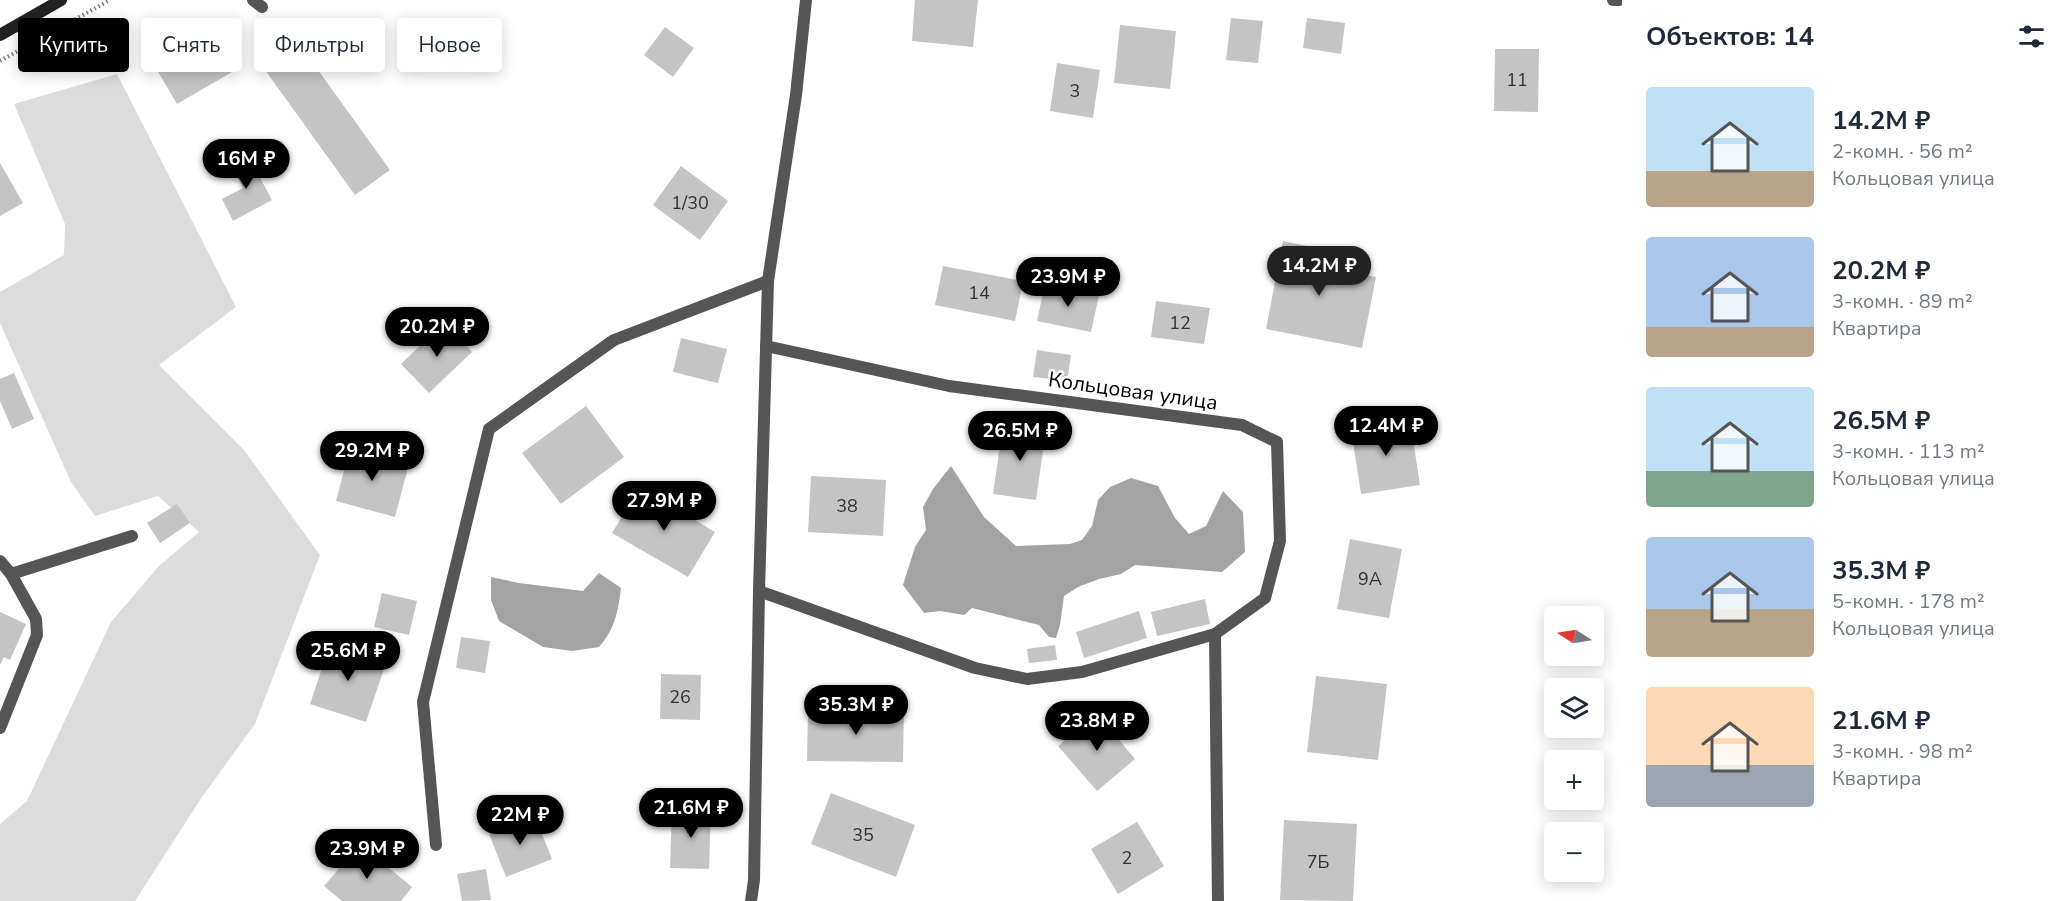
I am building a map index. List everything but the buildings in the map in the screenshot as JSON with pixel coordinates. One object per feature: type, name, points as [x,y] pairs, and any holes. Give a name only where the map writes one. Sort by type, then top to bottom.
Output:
[{"type":"main road","points":[[0,35],[60,0]]},
{"type":"street","points":[[751,901],[754,880],[768,281],[796,95],[806,0]]},
{"type":"street","points":[[1613,0],[1619,0]]},
{"type":"street","points":[[436,845],[423,702],[489,429],[615,340],[768,281]]},
{"type":"street","name":"Кольцовая улица","points":[[759,591],[975,668],[1027,679],[1082,672],[1215,634],[1265,598],[1280,541],[1277,442],[1242,425],[949,386],[766,346]]},
{"type":"street","points":[[11,574],[132,536]]},
{"type":"street","points":[[0,561],[11,574],[36,619],[37,635],[0,728]]},
{"type":"street","points":[[1215,634],[1218,901]]},
{"type":"path","points":[[0,61],[111,0]]},
{"type":"shaded area","points":[[117,74],[236,307],[159,365],[244,450],[320,555],[255,724],[202,797],[135,901],[0,901],[0,824],[27,801],[111,622],[159,566],[199,532],[158,496],[95,516],[71,482],[0,323],[0,292],[64,255],[65,224],[14,104]]},
{"type":"shaded area","points":[[951,466],[984,517],[1016,546],[1070,544],[1082,540],[1092,526],[1098,500],[1110,487],[1131,478],[1158,486],[1175,518],[1189,534],[1206,526],[1223,491],[1243,512],[1245,552],[1222,572],[1135,565],[1121,574],[1078,587],[1064,596],[1056,638],[1049,637],[1039,625],[972,608],[964,615],[940,611],[924,613],[903,585],[915,547],[926,530],[923,507],[933,489]]},
{"type":"shaded area","points":[[599,573],[621,588],[615,620],[609,634],[599,647],[572,651],[543,647],[499,621],[491,600],[491,577],[583,591]]}]
